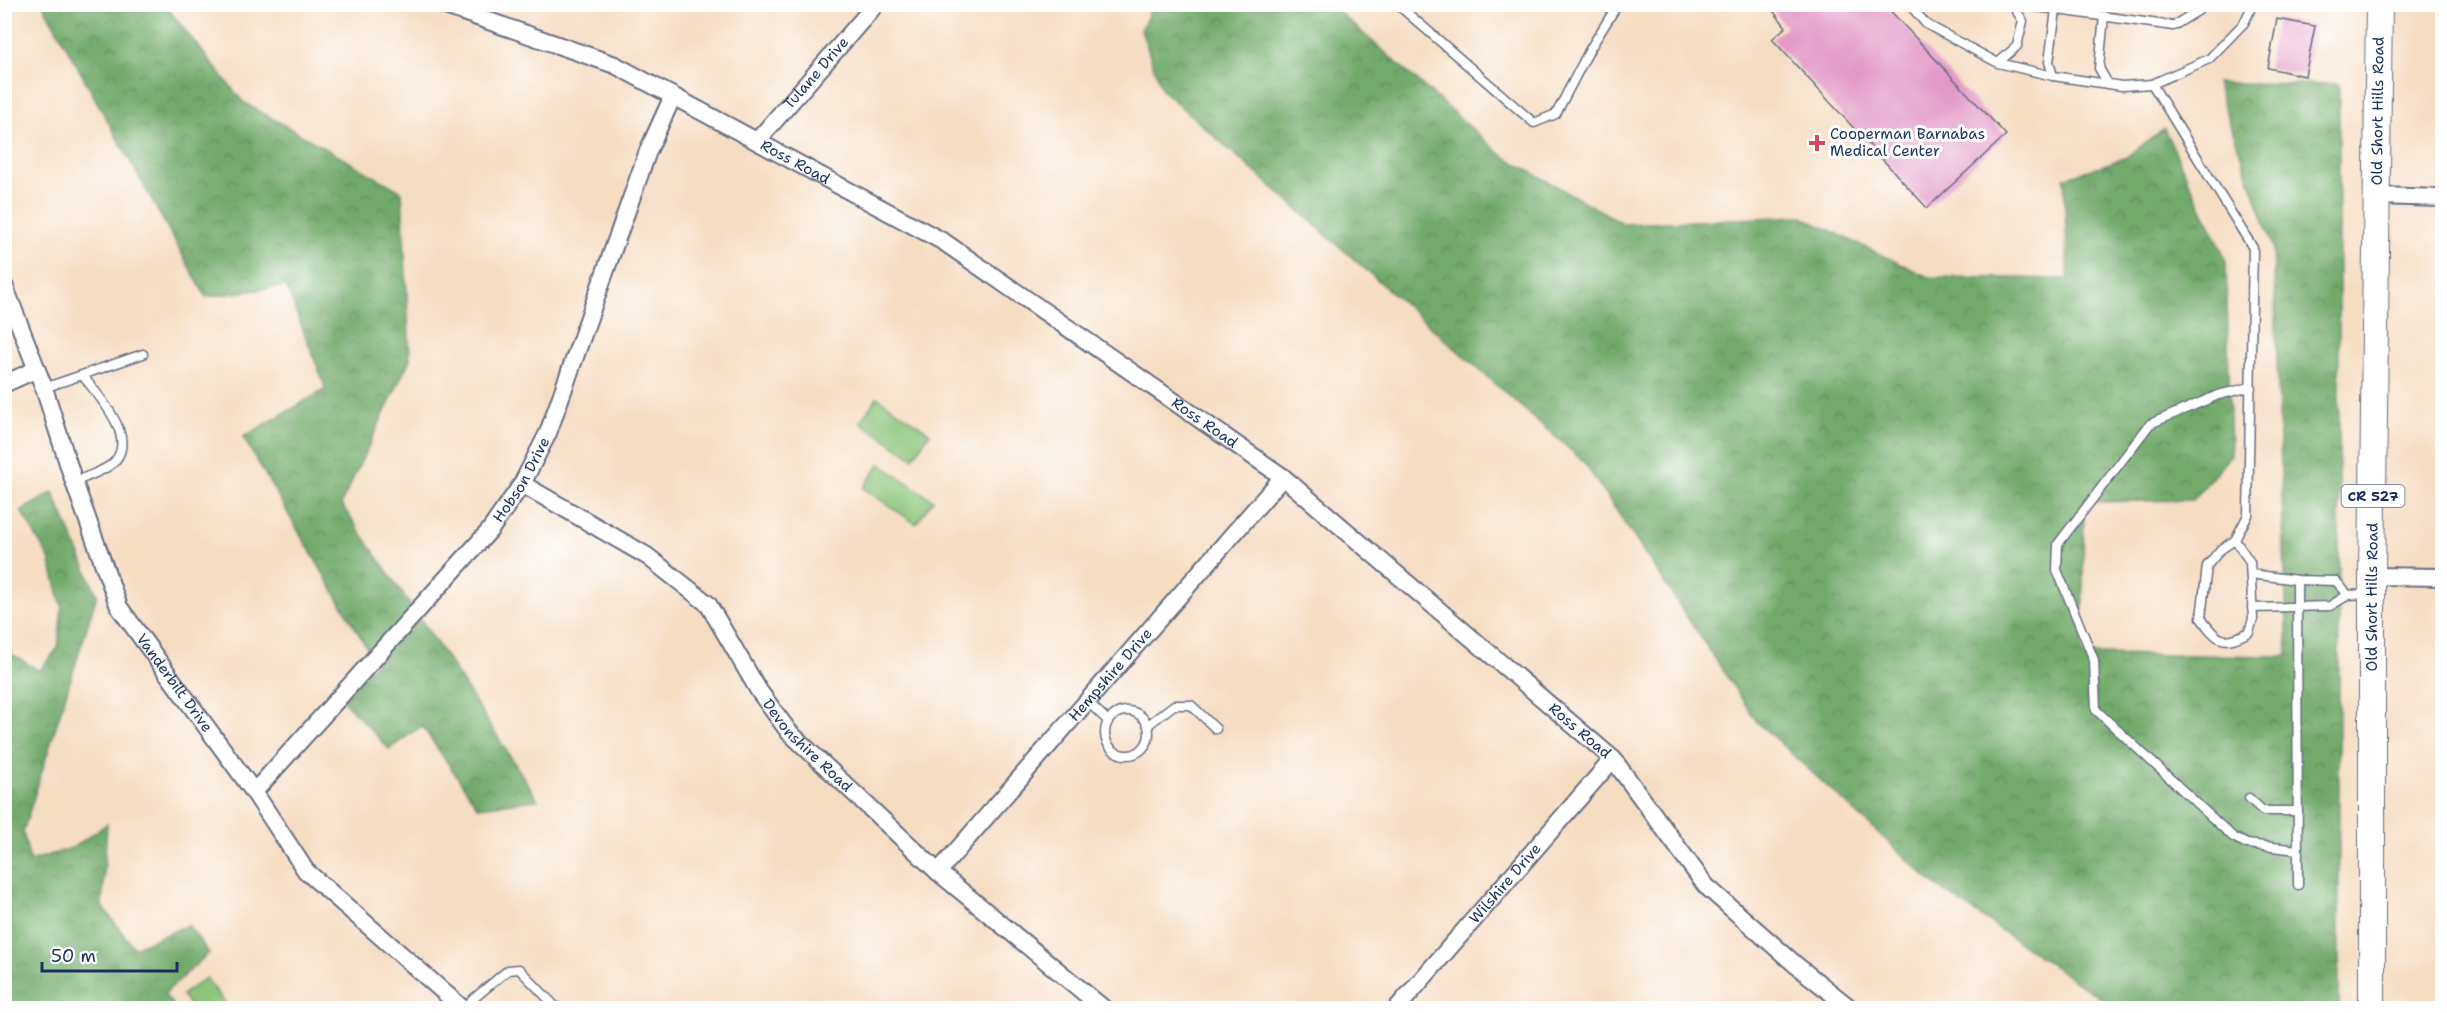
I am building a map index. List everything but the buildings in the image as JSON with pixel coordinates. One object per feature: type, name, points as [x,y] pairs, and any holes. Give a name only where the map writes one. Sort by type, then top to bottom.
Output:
[{"type":"main road","name":"Old Short Hills Road","points":[[2372,1008],[2364,588],[2377,196],[2379,4]]},
{"type":"street","name":"Ross Road","points":[[440,4],[615,65],[944,242],[1283,477],[1613,759],[1706,886],[1796,965],[1850,1008]]},
{"type":"street","name":"Tulane Drive","points":[[757,141],[876,4]]},
{"type":"street","name":"Hobson Drive","points":[[254,792],[490,530],[522,484],[548,433],[648,151],[673,96]]},
{"type":"street","points":[[2377,196],[2442,198]]},
{"type":"street","name":"Vanderbilt Drive","points":[[4,285],[35,370],[44,388],[74,482],[119,607],[254,792],[306,871],[462,1008]]},
{"type":"street","points":[[4,384],[35,370]]},
{"type":"street","name":"Hempshire Drive","points":[[938,872],[1283,477]]},
{"type":"street","name":"Devonshire Road","points":[[522,484],[647,556],[708,604],[759,691],[789,732],[938,872],[1103,1008]]},
{"type":"street","points":[[2364,588],[2442,577]]},
{"type":"street","name":"Wilshire Drive","points":[[1397,1008],[1613,759]]},
{"type":"lane","points":[[1397,4],[1534,123],[1556,114],[1590,49],[1618,4]]},
{"type":"lane","points":[[1909,4],[1926,24],[1998,63],[2053,76],[2122,86],[2152,84],[2209,59],[2244,23],[2253,4]]},
{"type":"lane","points":[[1998,63],[2017,46],[2023,21],[2014,4]]},
{"type":"lane","points":[[2014,4],[2173,26],[2199,10],[2203,4]]},
{"type":"lane","points":[[2053,76],[2049,62],[2056,10]]},
{"type":"lane","points":[[2104,16],[2099,68],[2108,84]]},
{"type":"lane","points":[[2152,84],[2253,248],[2248,515],[2235,540],[2220,550],[2207,566],[2201,618],[2213,635],[2223,640],[2234,640],[2249,632],[2253,619],[2250,562],[2235,540]]},
{"type":"lane","points":[[44,388],[143,354]]},
{"type":"lane","points":[[74,482],[111,465],[121,452],[123,444],[115,418],[82,376]]},
{"type":"lane","points":[[2251,387],[2218,395],[2150,424],[2058,544],[2057,570],[2094,660],[2096,710],[2233,837],[2247,844],[2298,850]]},
{"type":"lane","points":[[2251,574],[2337,580],[2364,588]]},
{"type":"lane","points":[[2297,579],[2298,885]]},
{"type":"lane","points":[[2252,608],[2330,606],[2364,588]]},
{"type":"lane","points":[[1087,701],[1107,720]]},
{"type":"lane","points":[[1148,725],[1174,705],[1191,705],[1216,729]]},
{"type":"lane","points":[[1127,711],[1140,715],[1148,725],[1149,739],[1146,745],[1135,754],[1121,754],[1114,751],[1106,740],[1107,720],[1114,714],[1127,711]]},
{"type":"lane","points":[[2249,798],[2263,811],[2298,811]]},
{"type":"lane","points":[[468,1008],[472,1000],[508,970],[519,969],[557,1008]]},
{"type":"green space","points":[[43,5],[165,5],[243,102],[402,192],[410,359],[341,504],[449,661],[538,800],[478,807],[422,726],[389,749],[342,699],[376,663],[243,437],[326,389],[286,286],[206,297]]},
{"type":"green space","points":[[1153,5],[1331,5],[1503,156],[1624,224],[1800,216],[1928,277],[2068,279],[2064,178],[2125,158],[2164,129],[2226,259],[2231,455],[2193,500],[2084,502],[2082,654],[2288,656],[2273,247],[2216,83],[2339,84],[2339,1008],[2115,1008],[1935,885],[1757,722],[1584,462],[1162,90],[1141,30]]},
{"type":"green space","points":[[877,397],[930,433],[913,458],[860,422]]},
{"type":"green space","points":[[880,464],[933,500],[916,524],[863,488]]},
{"type":"green space","points":[[53,492],[97,595],[23,832],[30,861],[72,848],[107,824],[102,906],[134,948],[188,925],[209,953],[164,994],[175,1008],[5,1008],[4,698],[9,689],[5,686],[5,650],[39,671],[58,648],[62,607],[49,558],[21,511]]},
{"type":"green space","points":[[206,978],[229,1008],[192,1008],[182,995]]},
{"type":"place","name":"Cooperman Barnabas Medical Center","points":[[1817,143]]}]
